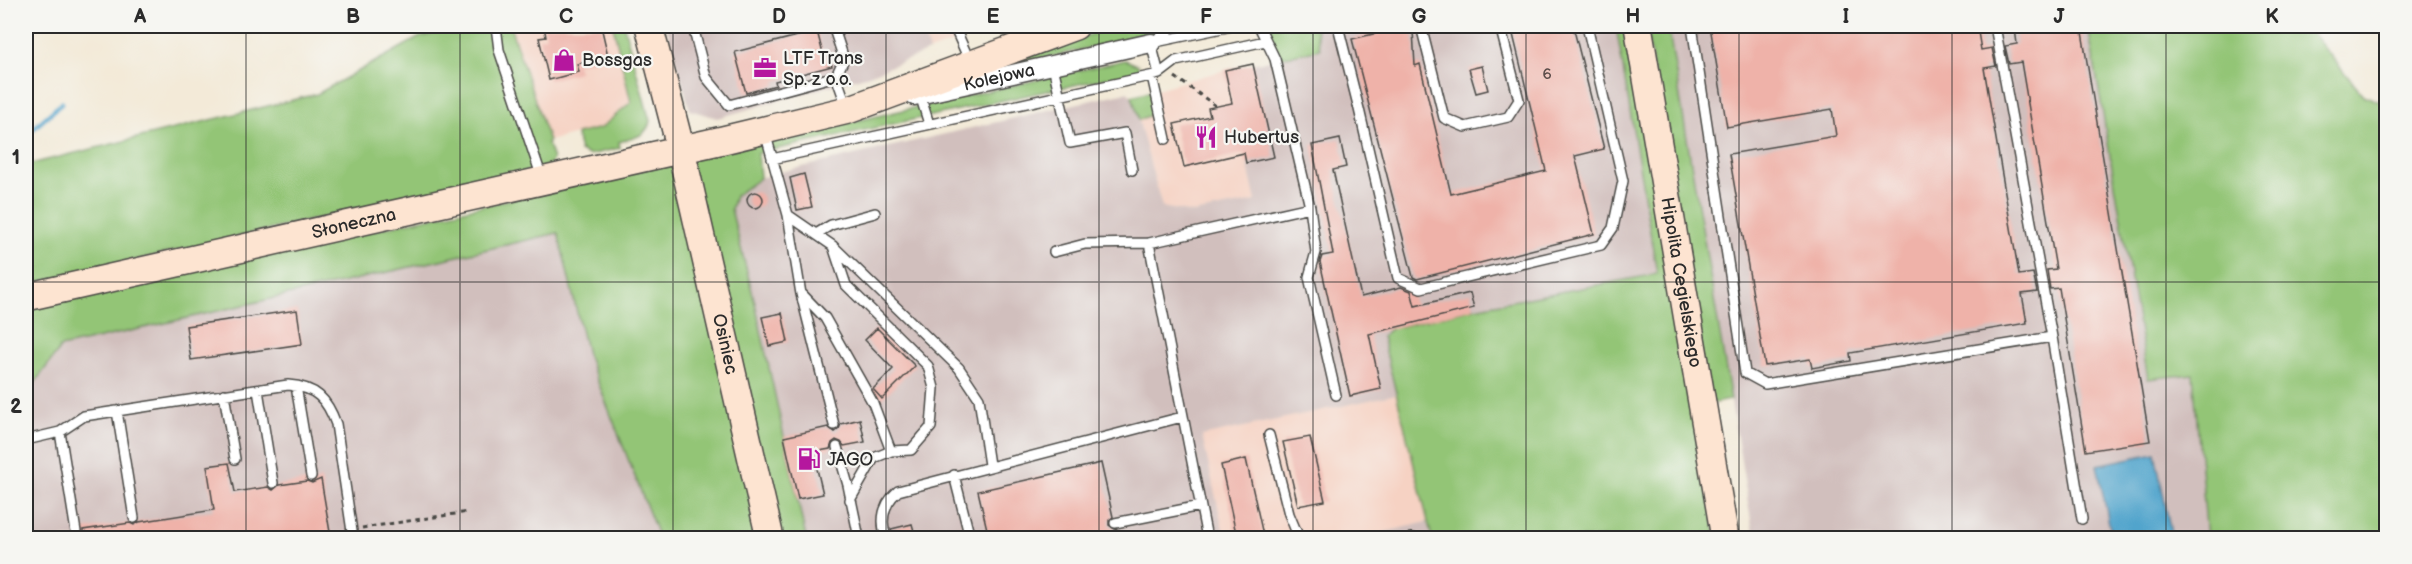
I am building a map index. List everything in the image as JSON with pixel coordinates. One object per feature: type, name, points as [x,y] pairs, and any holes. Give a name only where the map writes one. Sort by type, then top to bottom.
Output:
[{"type":"street","name":"Osiniec","points":[[649,26],[681,150],[770,538]]},
{"type":"street","name":"Kolejowa","points":[[848,110],[971,64],[1038,32],[1075,26]]},
{"type":"street","name":"Hipolita Cegielskiego","points":[[1638,26],[1725,538]]},
{"type":"street","name":"Kolejowa","points":[[681,150],[848,110],[1151,44]]},
{"type":"street","name":"Słoneczna","points":[[26,297],[681,150]]},
{"type":"lane","points":[[496,26],[499,50],[543,180]]},
{"type":"lane","points":[[698,26],[693,27],[706,77],[729,105],[836,76]]},
{"type":"lane","points":[[833,26],[844,59],[836,76],[848,110]]},
{"type":"lane","points":[[941,30],[954,26],[971,64]]},
{"type":"lane","name":"Kolejowa","points":[[1151,44],[1175,26]]},
{"type":"lane","name":"Kolejowa","points":[[1151,44],[1232,26]]},
{"type":"lane","points":[[1259,26],[1275,59],[1310,207],[1316,252],[1309,277],[1336,395]]},
{"type":"lane","points":[[1338,26],[1398,278],[1421,288],[1601,245],[1613,228],[1623,181],[1587,26]]},
{"type":"lane","points":[[1421,26],[1444,118],[1465,127],[1508,117],[1519,100],[1500,26]]},
{"type":"lane","points":[[1692,26],[1745,373],[1765,384],[2052,337]]},
{"type":"lane","points":[[1995,26],[2052,337],[2082,519]]},
{"type":"lane","points":[[772,159],[1156,75],[1176,62],[1265,41]]},
{"type":"lane","points":[[1151,44],[1166,139]]},
{"type":"lane","points":[[1053,66],[1070,143],[1125,133],[1132,170]]},
{"type":"lane","points":[[920,95],[929,124]]},
{"type":"lane","points":[[765,130],[788,215],[801,294],[834,425]]},
{"type":"lane","points":[[1054,252],[1085,244],[1149,243],[1310,207]]},
{"type":"lane","points":[[816,234],[831,225],[875,213]]},
{"type":"lane","points":[[788,215],[833,246],[959,368],[979,398],[989,465]]},
{"type":"lane","points":[[1149,243],[1207,538]]},
{"type":"lane","points":[[833,246],[846,285],[928,366],[934,388],[931,427],[911,450],[891,451],[874,458],[850,500]]},
{"type":"lane","points":[[801,294],[825,318],[873,403],[891,451]]},
{"type":"lane","points":[[296,386],[311,476]]},
{"type":"lane","points":[[26,440],[60,432],[84,416],[224,394],[303,386],[317,394],[330,406],[336,424],[352,534]]},
{"type":"lane","points":[[258,390],[273,483]]},
{"type":"lane","points":[[224,394],[235,459]]},
{"type":"lane","points":[[117,411],[134,518]]},
{"type":"lane","points":[[886,538],[882,518],[890,498],[898,491],[989,465],[1182,417]]},
{"type":"lane","points":[[60,432],[77,538]]},
{"type":"lane","points":[[1269,435],[1289,514],[1299,538]]},
{"type":"lane","points":[[837,447],[859,538]]},
{"type":"lane","points":[[954,475],[970,538]]},
{"type":"lane","points":[[1114,523],[1200,506]]},
{"type":"path","points":[[1156,75],[1174,77],[1216,106]]},
{"type":"path","points":[[352,534],[468,512]]},
{"type":"shaded area","points":[[510,26],[613,26],[631,103],[601,128],[549,141]]},
{"type":"shaded area","points":[[666,26],[921,26],[929,51],[869,75],[717,118],[690,110]]},
{"type":"shaded area","points":[[921,26],[1001,26],[929,51]]},
{"type":"shaded area","points":[[1315,26],[1616,26],[1657,274],[1474,308],[1397,394],[1202,436],[1225,538],[806,538],[755,303],[731,209],[735,196],[760,178],[776,173],[1127,92],[1132,96],[1162,207],[1193,213],[1256,201],[1225,70],[1320,49]]},
{"type":"shaded area","points":[[1668,26],[2088,26],[2148,379],[2193,374],[2207,538],[1754,538]]},
{"type":"shaded area","points":[[1225,70],[1256,201],[1193,213],[1162,207],[1132,96]]},
{"type":"shaded area","points":[[558,232],[587,354],[659,538],[26,538],[26,395],[61,347]]},
{"type":"shaded area","points":[[1397,394],[1427,522],[1359,538],[1225,538],[1201,436]]},
{"type":"shaded area","points":[[1427,522],[1431,538],[1359,538]]},
{"type":"green space","points":[[470,26],[510,26],[549,141],[547,142],[553,159],[549,166],[26,285],[26,165],[317,94],[420,37]]},
{"type":"green space","points":[[613,26],[624,26],[650,121],[642,134],[619,142],[620,148],[589,155],[580,151],[576,134],[601,128],[631,102]]},
{"type":"green space","points":[[1117,26],[1186,26],[991,70],[994,65]]},
{"type":"green space","points":[[1260,26],[1315,26],[1320,49],[1275,59]]},
{"type":"green space","points":[[1616,26],[1629,26],[1716,538],[1432,538],[1382,336],[1391,329],[1474,308],[1657,274]]},
{"type":"green space","points":[[1646,26],[1668,26],[1731,400],[1709,404]]},
{"type":"green space","points":[[2088,26],[2306,26],[2363,95],[2386,104],[2386,538],[2207,538],[2193,374],[2148,379]]},
{"type":"green space","points":[[1125,60],[1138,65],[1140,71],[758,153],[760,178],[735,196],[731,209],[755,303],[806,538],[659,538],[587,354],[558,233],[61,347],[26,395],[26,309]]},
{"type":"green space","points":[[1150,91],[1155,113],[1139,120],[1132,96]]},
{"type":"water","points":[[2155,453],[2172,538],[2112,538],[2097,465]]},
{"type":"building","points":[[544,26],[601,26],[608,56],[577,64],[579,72],[549,80],[539,38],[546,37]]},
{"type":"building","points":[[1511,26],[1573,26],[1604,149],[1575,156],[1594,234],[1417,279],[1413,277],[1352,39],[1386,31],[1413,30],[1415,66],[1420,64],[1451,194],[1546,171]]},
{"type":"building","points":[[1710,26],[1977,26],[1981,50],[1992,48],[1996,66],[1984,68],[2019,275],[2033,273],[2037,292],[2022,294],[2027,323],[1850,353],[1851,361],[1812,368],[1810,359],[1765,366],[1729,154],[1836,136],[1832,109],[1727,127]]},
{"type":"building","points":[[2035,26],[2081,26],[2150,441],[2086,451],[2059,288],[2050,289],[2047,270],[2056,269],[2021,62],[2009,64],[2005,46],[2017,44],[2015,29]]},
{"type":"building","points":[[817,31],[823,54],[828,53],[832,66],[775,81],[776,85],[746,93],[735,52]]},
{"type":"building","points":[[1253,64],[1274,157],[1246,163],[1244,153],[1184,167],[1174,124],[1210,116],[1208,108],[1232,103],[1225,70]]},
{"type":"building","points":[[1482,66],[1488,90],[1476,93],[1469,69]]},
{"type":"building","points":[[1340,139],[1346,167],[1333,170],[1361,297],[1401,287],[1411,291],[1415,306],[1470,293],[1474,308],[1369,334],[1381,389],[1350,396],[1320,262],[1322,256],[1333,254],[1312,145]]},
{"type":"building","points":[[804,174],[812,207],[797,210],[790,178]]},
{"type":"building","points":[[755,192],[761,194],[763,200],[761,206],[755,208],[749,206],[747,200],[749,194]]},
{"type":"building","points":[[297,310],[302,344],[191,360],[186,326]]},
{"type":"building","points":[[782,313],[788,342],[769,346],[762,317]]},
{"type":"building","points":[[877,328],[915,366],[882,399],[873,389],[893,369],[865,340]]},
{"type":"building","points":[[860,419],[865,442],[844,446],[836,440],[830,449],[813,452],[823,494],[798,499],[784,437],[828,427],[835,432],[841,424]]},
{"type":"building","points":[[1310,437],[1325,501],[1298,506],[1283,442]]},
{"type":"building","points":[[1246,459],[1263,535],[1237,538],[1221,465]]},
{"type":"building","points":[[229,463],[235,492],[268,487],[273,490],[279,485],[307,481],[312,483],[321,479],[331,538],[84,538],[83,530],[130,523],[134,525],[139,522],[214,510],[207,466]]},
{"type":"building","points":[[1101,463],[1113,517],[1109,520],[1109,525],[1116,530],[1118,538],[989,538],[978,491]]},
{"type":"building","points":[[912,524],[916,538],[893,538],[891,529]]},
{"type":"waterway","points":[[26,135],[62,103]]},
{"type":"place","name":"Bossgas","points":[[564,60]]},
{"type":"place","name":"LTF Trans Sp. z o.o.","points":[[765,68]]},
{"type":"place","name":"Hubertus","points":[[1206,137]]},
{"type":"place","name":"JAGO","points":[[809,459]]}]
